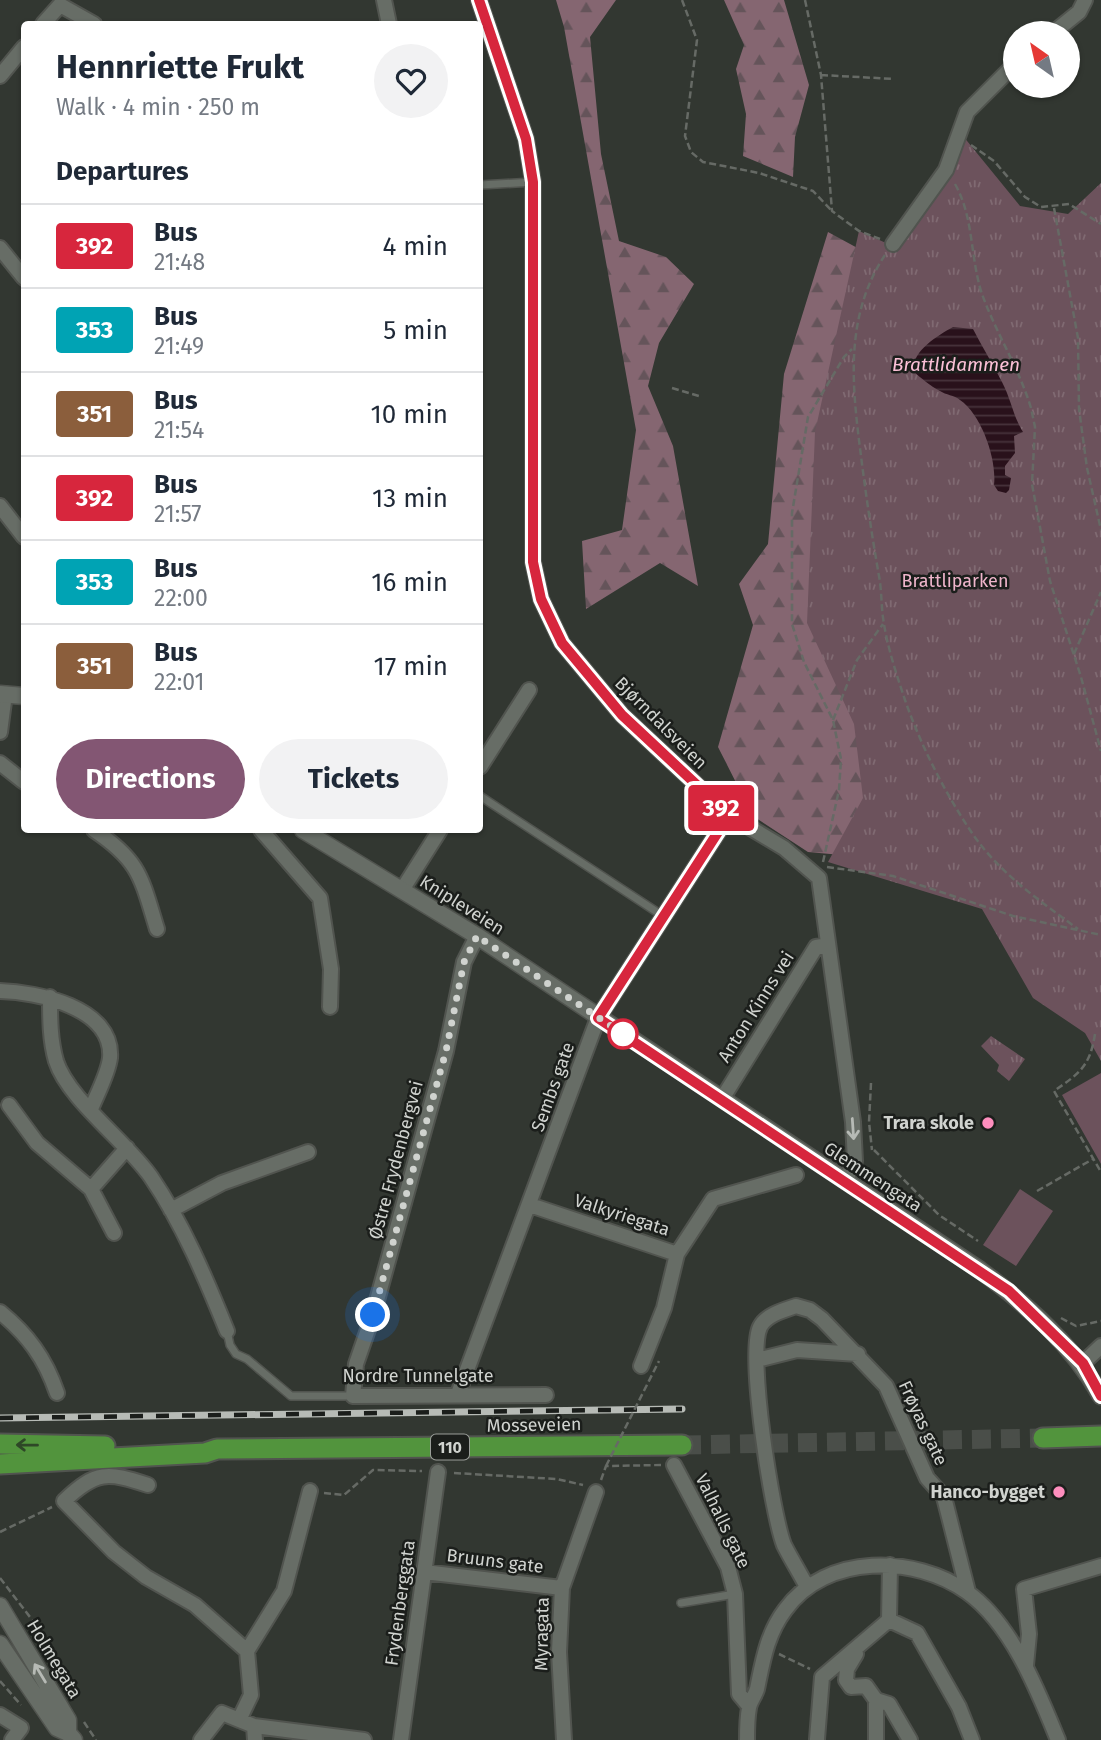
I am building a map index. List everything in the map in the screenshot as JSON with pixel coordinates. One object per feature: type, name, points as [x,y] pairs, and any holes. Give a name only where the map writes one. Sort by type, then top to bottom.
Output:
[{"type":"highway","points":[[1043,1438],[1101,1436]]},
{"type":"highway","name":"Mosseveien","points":[[0,1444],[205,1445],[217,1449]]},
{"type":"highway","name":"Mosseveien","points":[[0,1464],[205,1453],[217,1449],[682,1445]]},
{"type":"street","points":[[384,0],[388,21]]},
{"type":"street","name":"Bjørndalsveien","points":[[479,0],[526,139],[533,182],[533,562],[541,599],[562,643],[622,715],[729,815],[743,821],[813,870],[818,878],[847,1075],[855,1161],[845,1181]]},
{"type":"street","points":[[1068,21],[1079,12],[1085,0]]},
{"type":"street","points":[[46,21],[60,5],[89,21]]},
{"type":"street","points":[[0,76],[21,51]]},
{"type":"street","points":[[893,244],[946,170],[960,138],[967,112],[1003,76]]},
{"type":"street","points":[[0,248],[21,274]]},
{"type":"street","points":[[0,506],[21,533]]},
{"type":"street","points":[[483,762],[529,690]]},
{"type":"street","points":[[0,732],[2,694],[21,696]]},
{"type":"street","points":[[0,763],[21,780]]},
{"type":"street","name":"Sembs gate","points":[[458,1394],[598,1018],[729,815]]},
{"type":"street","points":[[98,833],[131,859],[139,872],[156,929]]},
{"type":"street","points":[[264,833],[320,898],[331,969],[330,1007]]},
{"type":"street","name":"Knipleveien","points":[[308,833],[477,936],[598,1018]]},
{"type":"street","points":[[402,891],[438,833]]},
{"type":"street","name":"Østre Frydenbergvei","points":[[353,1396],[356,1364],[373,1315],[442,1064],[464,962],[477,936]]},
{"type":"street","name":"Anton Kinns vei","points":[[722,1099],[816,947],[828,945]]},
{"type":"street","points":[[0,990],[30,992],[50,997],[78,1010],[97,1025],[106,1038],[110,1057],[91,1109]]},
{"type":"street","points":[[50,997],[51,1032],[57,1063],[67,1082],[151,1176],[172,1210],[228,1331]]},
{"type":"street","name":"Glemmengata","points":[[598,1018],[1009,1291],[1083,1363],[1101,1396]]},
{"type":"street","points":[[9,1105],[37,1143],[91,1189],[114,1233]]},
{"type":"street","points":[[91,1189],[127,1147]]},
{"type":"street","points":[[172,1210],[222,1182],[308,1152]]},
{"type":"street","name":"Valkyriegata","points":[[530,1205],[677,1254],[713,1199],[796,1175]]},
{"type":"street","points":[[641,1366],[664,1308],[677,1254]]},
{"type":"street","name":"Frøyas gate","points":[[807,1587],[784,1544],[772,1503],[757,1360],[757,1337],[765,1320],[796,1306],[822,1319],[886,1386],[927,1478],[944,1497],[968,1592]]},
{"type":"street","points":[[0,1312],[34,1344],[48,1366],[57,1393]]},
{"type":"street","points":[[1083,1363],[1101,1346]]},
{"type":"street","points":[[757,1360],[797,1350],[858,1354]]},
{"type":"street","name":"Nordre Tunnelgate","points":[[353,1396],[546,1395]]},
{"type":"street","name":"Valhalls gate","points":[[674,1465],[728,1567],[735,1594],[739,1694],[749,1706],[747,1740]]},
{"type":"street","name":"Frydenberggata","points":[[401,1740],[438,1472]]},
{"type":"street","points":[[148,1485],[116,1474],[100,1476],[77,1489],[64,1501],[114,1552],[146,1577],[195,1605],[247,1651]]},
{"type":"street","points":[[239,1720],[251,1695],[247,1651],[284,1591],[310,1491]]},
{"type":"street","name":"Myragata","points":[[564,1740],[559,1652],[562,1588],[596,1492]]},
{"type":"street","points":[[817,1739],[822,1677],[889,1620],[890,1565]]},
{"type":"street","name":"Frøyas gate","points":[[749,1706],[756,1692],[764,1647],[785,1609],[807,1587],[834,1574],[865,1566],[918,1568],[968,1592],[992,1618],[1026,1665],[1058,1740]]},
{"type":"street","points":[[1026,1665],[1029,1634],[1024,1589],[1101,1566]]},
{"type":"street","name":"Bruuns gate","points":[[424,1572],[562,1588]]},
{"type":"street","name":"Holmegata","points":[[0,1606],[68,1720],[71,1737]]},
{"type":"street","points":[[889,1620],[917,1633],[959,1707],[972,1740]]},
{"type":"street","name":"Holmegata","points":[[0,1644],[57,1728],[71,1737]]},
{"type":"street","points":[[862,1644],[847,1669],[846,1680],[851,1687],[866,1686],[876,1700],[876,1740]]},
{"type":"street","points":[[876,1700],[889,1704],[910,1740]]},
{"type":"street","points":[[201,1740],[222,1713],[239,1720],[255,1733],[364,1740]]},
{"type":"street","points":[[0,1715],[20,1728],[12,1740]]},
{"type":"lane","points":[[483,184],[533,182]]},
{"type":"lane","points":[[483,798],[663,916]]},
{"type":"lane","name":"Nordre Tunnelgate","points":[[228,1331],[230,1345],[236,1354],[247,1359],[291,1396],[353,1396]]},
{"type":"lane","name":"Valhalls gate","points":[[681,1602],[735,1594]]},
{"type":"path","points":[[682,0],[697,40],[685,136],[691,152],[703,162],[758,173],[813,191],[832,211],[859,231],[893,244],[874,271],[861,305],[853,348],[853,402],[864,495],[883,596],[884,623],[906,702],[924,746],[972,832],[993,859],[1015,880],[1078,929]]},
{"type":"path","points":[[805,0],[821,75],[832,211]]},
{"type":"path","points":[[821,75],[894,79]]},
{"type":"path","points":[[960,138],[994,161],[1025,197],[1041,207],[1054,208],[1069,204],[1101,224]]},
{"type":"path","points":[[946,170],[962,200],[983,296],[1031,408],[1035,427],[1031,475],[1050,582],[1074,654],[1101,751]]},
{"type":"path","points":[[1054,208],[1078,338],[1079,409],[1087,468],[1101,530]]},
{"type":"path","points":[[853,348],[844,357],[807,417],[792,513],[793,624],[804,662],[833,720],[839,742],[842,773],[821,868],[854,869],[893,876],[1013,916],[1101,934]]},
{"type":"path","points":[[672,387],[702,397]]},
{"type":"path","points":[[1074,654],[1101,592]]},
{"type":"path","points":[[833,720],[857,660],[884,623]]},
{"type":"path","points":[[1095,1034],[1091,1057],[1078,1074],[1054,1091],[1101,1172]]},
{"type":"path","points":[[873,1150],[940,1215],[978,1241]]},
{"type":"path","points":[[1037,1191],[1093,1158]]},
{"type":"path","points":[[659,1362],[606,1466],[674,1465]]},
{"type":"path","points":[[0,1532],[64,1501]]},
{"type":"path","points":[[764,1647],[822,1677]]},
{"type":"green space","points":[[556,0],[616,0],[590,37],[601,154],[619,241],[666,257],[694,284],[659,343],[648,386],[673,446],[698,586],[660,563],[586,609],[582,541],[622,530],[636,430],[564,27]]},
{"type":"green space","points":[[724,0],[784,0],[809,85],[795,137],[793,177],[743,156],[746,114],[736,69],[744,45]]},
{"type":"green space","name":"Brattliparken","points":[[963,136],[1020,206],[1068,214],[1101,183],[1101,1061],[1085,1033],[1033,998],[982,909],[828,862],[863,798],[854,724],[807,623],[815,432],[859,231],[886,243]]},
{"type":"green space","points":[[828,232],[874,257],[897,860],[808,852],[753,816],[718,747],[753,625],[739,584],[768,544],[784,374]]},
{"type":"green space","points":[[991,1036],[1025,1059],[1009,1081],[997,1071],[999,1065],[981,1046]]},
{"type":"green space","points":[[1101,1073],[1101,1164],[1062,1095]]},
{"type":"green space","points":[[1020,1189],[1053,1211],[1016,1266],[983,1245]]},
{"type":"water","name":"Brattlidammen","points":[[953,327],[973,329],[1002,382],[1023,432],[1014,436],[1015,453],[1005,466],[1005,475],[1011,478],[1006,493],[998,491],[994,485],[990,451],[975,416],[960,400],[936,389],[913,371],[921,351]]},
{"type":"tunnel","points":[[682,1445],[1043,1438]]},
{"type":"railway","points":[[0,1418],[682,1409]]},
{"type":"bus line","name":"392","points":[[479,0],[526,139],[533,182],[533,562],[541,599],[562,643],[622,715],[729,815],[598,1018],[1009,1291],[1083,1363],[1101,1396]]},
{"type":"place","name":"Trara skole","points":[[988,1123]]},
{"type":"place","name":"Hanco-bygget","points":[[1059,1492]]},
{"type":"route","points":[[373,1315],[446,1051],[464,962],[477,936],[623,1034]]}]
